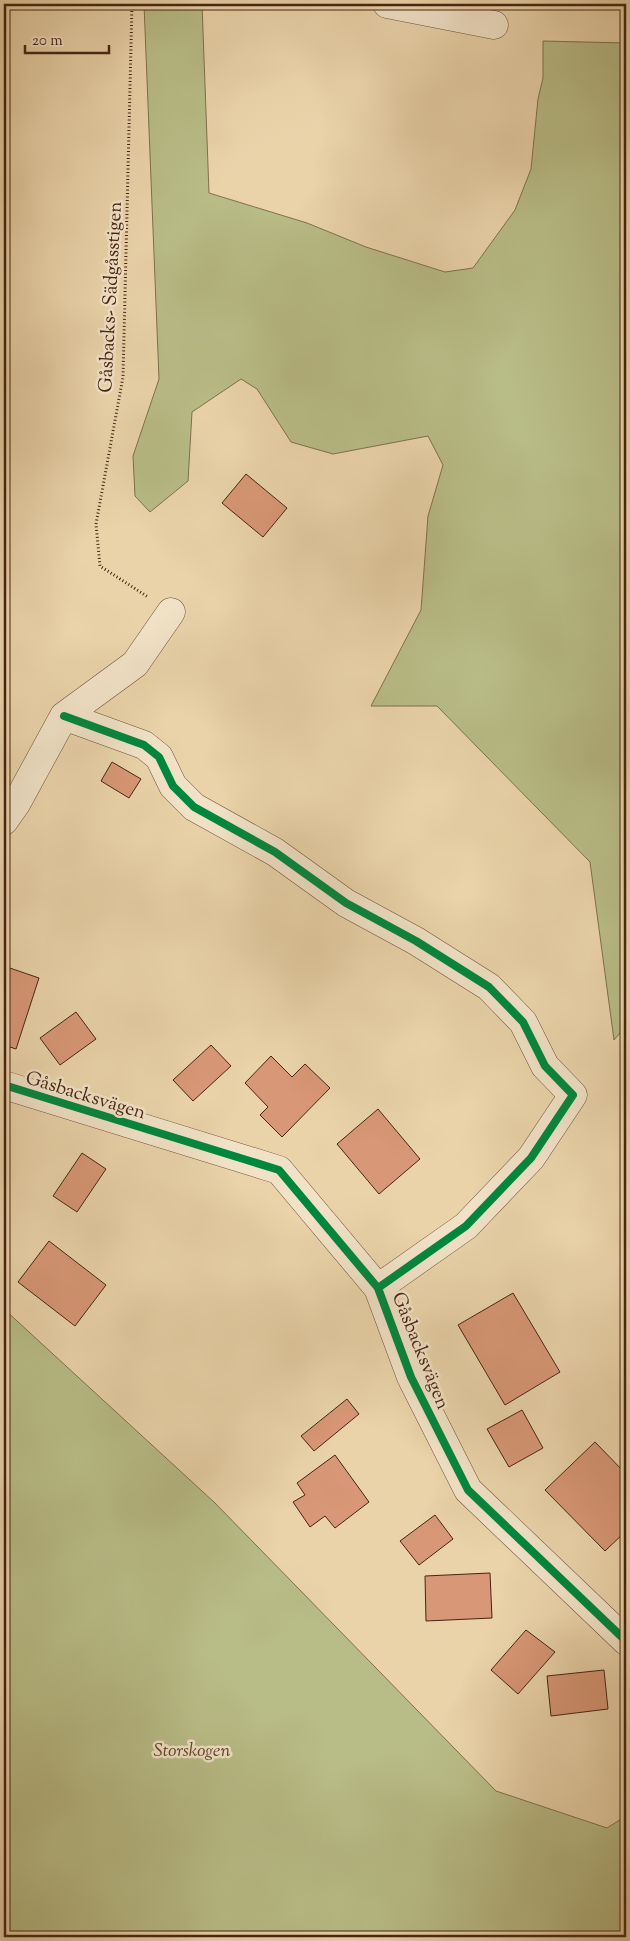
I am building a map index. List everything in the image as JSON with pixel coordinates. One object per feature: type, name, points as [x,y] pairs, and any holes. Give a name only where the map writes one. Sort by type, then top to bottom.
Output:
[{"type":"street","points":[[387,4],[494,25]]},
{"type":"street","points":[[4,821],[16,804],[64,716],[135,664],[171,612]]},
{"type":"street","points":[[64,716],[144,745],[158,757],[173,786],[194,808],[275,852],[346,902],[416,941],[489,987],[523,1022],[545,1066],[573,1095],[531,1158],[466,1226],[378,1288]]},
{"type":"street","name":"Gåsbacksvägen","points":[[4,1085],[278,1170],[378,1288],[411,1377],[468,1490],[626,1641]]},
{"type":"green space","points":[[144,4],[202,4],[209,193],[307,223],[366,247],[445,272],[473,268],[515,210],[531,169],[538,99],[543,78],[543,41],[626,43],[626,1026],[614,1040],[590,862],[437,706],[371,706],[421,610],[428,516],[443,465],[428,436],[333,454],[291,442],[257,389],[241,379],[192,412],[188,481],[150,512],[135,496],[133,456],[159,379]]},
{"type":"green space","name":"Storskogen","points":[[4,1309],[215,1503],[496,1791],[607,1828],[626,1816],[626,1937],[4,1937]]},
{"type":"building","points":[[246,474],[287,508],[263,537],[222,503]]},
{"type":"building","points":[[112,762],[141,779],[129,798],[101,781]]},
{"type":"building","points":[[4,966],[39,978],[16,1049],[4,1045]]},
{"type":"building","points":[[76,1012],[96,1039],[60,1065],[40,1038]]},
{"type":"building","points":[[211,1045],[231,1066],[193,1101],[173,1080]]},
{"type":"building","points":[[271,1056],[292,1077],[305,1064],[330,1088],[282,1137],[260,1115],[268,1107],[245,1083]]},
{"type":"building","points":[[378,1109],[420,1159],[379,1194],[337,1144]]},
{"type":"building","points":[[82,1153],[106,1169],[77,1212],[53,1196]]},
{"type":"building","points":[[49,1241],[106,1285],[75,1326],[18,1282]]},
{"type":"building","points":[[513,1293],[560,1372],[505,1405],[458,1325]]},
{"type":"building","points":[[347,1399],[359,1414],[314,1451],[301,1436]]},
{"type":"building","points":[[522,1410],[543,1448],[509,1467],[487,1429]]},
{"type":"building","points":[[595,1442],[626,1474],[626,1531],[605,1551],[545,1490]]},
{"type":"building","points":[[335,1455],[369,1502],[335,1528],[325,1516],[310,1527],[293,1502],[305,1495],[297,1483]]},
{"type":"building","points":[[435,1515],[453,1539],[419,1565],[400,1541]]},
{"type":"building","points":[[490,1573],[492,1618],[426,1621],[425,1576]]},
{"type":"building","points":[[526,1630],[555,1652],[518,1694],[491,1670]]},
{"type":"building","points":[[604,1670],[608,1709],[551,1716],[547,1676]]},
{"type":"cycle path","points":[[64,716],[144,745],[159,757],[173,786],[194,807],[275,852],[346,903],[416,941],[489,987],[523,1022],[545,1066],[573,1095],[531,1158],[466,1226],[378,1288]]},
{"type":"cycle path","points":[[4,1085],[279,1170],[378,1288],[411,1377],[468,1490],[626,1641]]}]
